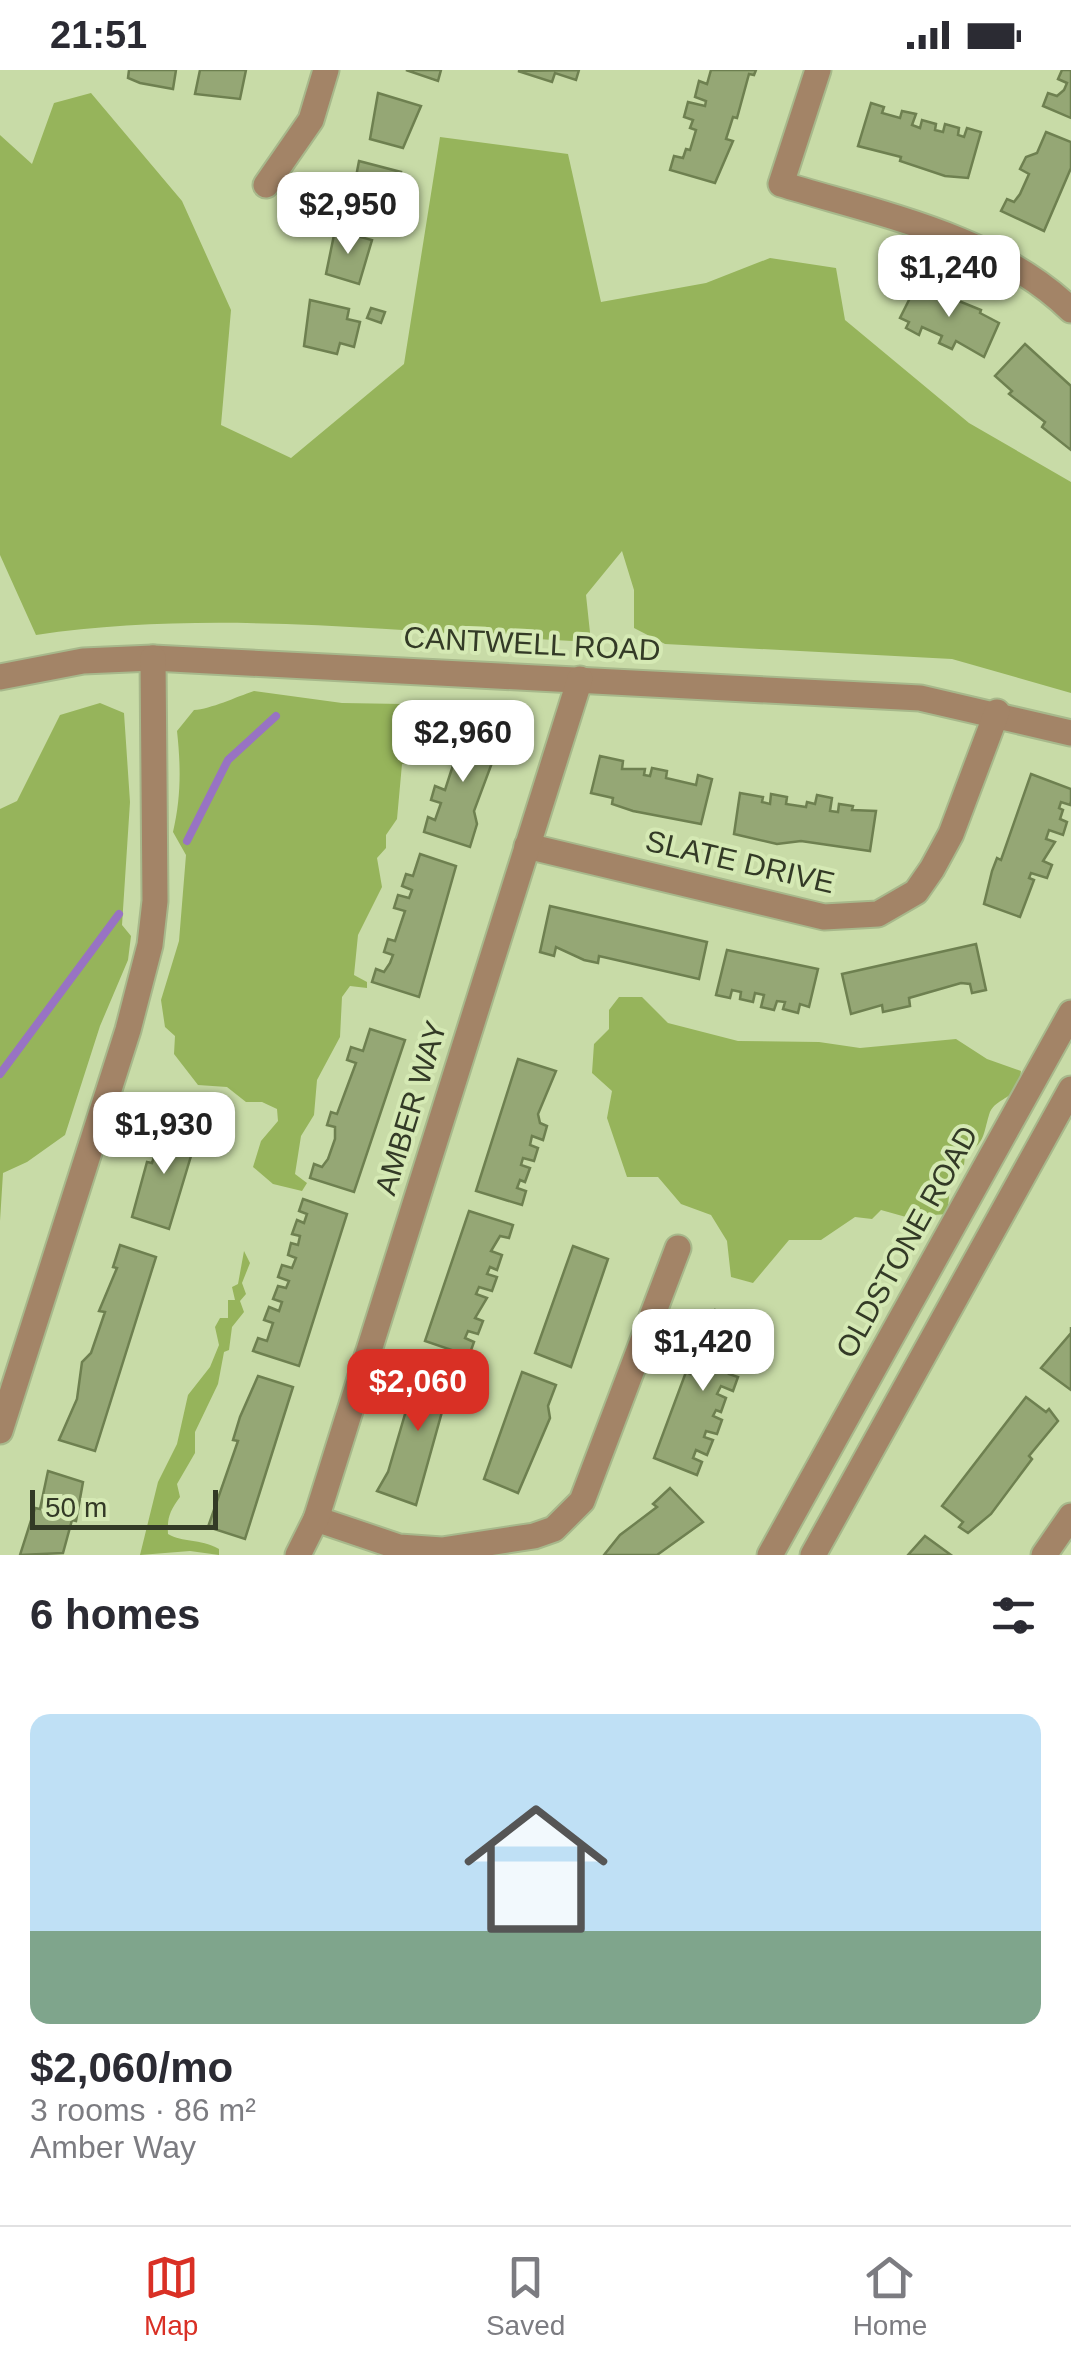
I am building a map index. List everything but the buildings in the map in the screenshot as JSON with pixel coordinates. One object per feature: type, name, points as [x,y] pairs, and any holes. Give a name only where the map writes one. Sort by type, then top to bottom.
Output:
[{"type":"street","points":[[266,185],[312,120],[326,70]]},
{"type":"street","points":[[818,70],[781,184],[976,248],[1069,304]]},
{"type":"street","points":[[0,1431],[128,1030],[150,945],[155,901],[153,658]]},
{"type":"street","name":"CANTWELL ROAD","points":[[0,677],[83,661],[153,658],[902,696],[997,712],[1066,734]]},
{"type":"street","name":"AMBER WAY","points":[[298,1555],[316,1519],[580,679]]},
{"type":"street","name":"SLATE DRIVE","points":[[527,846],[824,916],[878,914],[916,892],[932,869],[951,834],[997,712]]},
{"type":"street","name":"OLDSTONE ROAD","points":[[770,1555],[1071,1012]]},
{"type":"street","points":[[813,1555],[1071,1088]]},
{"type":"street","points":[[316,1519],[420,1551],[488,1549],[554,1529],[582,1502],[678,1248]]},
{"type":"street","points":[[1044,1555],[1071,1516]]},
{"type":"green space","points":[[91,93],[182,201],[231,310],[221,425],[291,458],[404,364],[440,137],[568,154],[601,302],[706,283],[770,258],[836,268],[845,320],[969,423],[1071,482],[1071,693],[952,659],[665,644],[634,628],[634,590],[622,551],[586,595],[591,642],[243,623],[104,627],[36,635],[0,555],[0,135],[32,164],[54,103]]},
{"type":"green space","points":[[254,691],[342,703],[464,705],[502,720],[503,726],[465,710],[434,716],[432,735],[446,744],[419,747],[412,763],[402,764],[397,819],[386,835],[386,848],[377,858],[382,887],[358,935],[354,975],[367,982],[367,988],[350,986],[342,997],[340,1037],[317,1080],[314,1115],[301,1136],[295,1174],[307,1183],[302,1191],[273,1184],[253,1167],[261,1141],[278,1121],[277,1109],[262,1102],[246,1102],[227,1087],[198,1085],[174,1054],[175,1036],[165,1027],[161,1000],[179,941],[186,855],[173,832],[180,782],[177,731],[194,710]]},
{"type":"green space","points":[[100,703],[124,713],[130,802],[122,925],[131,936],[128,960],[100,1026],[65,1135],[27,1162],[3,1173],[0,1221],[0,809],[17,801],[60,715]]},
{"type":"green space","points":[[619,997],[642,997],[668,1023],[738,1041],[819,1042],[860,1048],[956,1039],[987,1059],[1021,1071],[1016,1089],[992,1109],[982,1138],[965,1155],[964,1165],[952,1171],[947,1214],[906,1217],[881,1210],[872,1219],[855,1217],[821,1240],[789,1240],[753,1283],[731,1277],[727,1241],[711,1215],[681,1204],[658,1177],[627,1177],[607,1118],[612,1091],[592,1073],[594,1044],[609,1029],[609,1010]]},
{"type":"green space","points":[[244,1251],[250,1263],[242,1283],[246,1294],[240,1301],[244,1312],[232,1327],[218,1384],[195,1432],[195,1453],[177,1484],[180,1497],[168,1523],[168,1534],[212,1546],[219,1549],[219,1555],[190,1551],[140,1555],[158,1482],[177,1444],[188,1395],[210,1367],[219,1345],[215,1327],[220,1318],[228,1318],[228,1300],[235,1300],[232,1287],[238,1284]]},
{"type":"waterway","points":[[187,841],[228,760],[276,716]]},
{"type":"waterway","points":[[0,1074],[119,914]]}]
